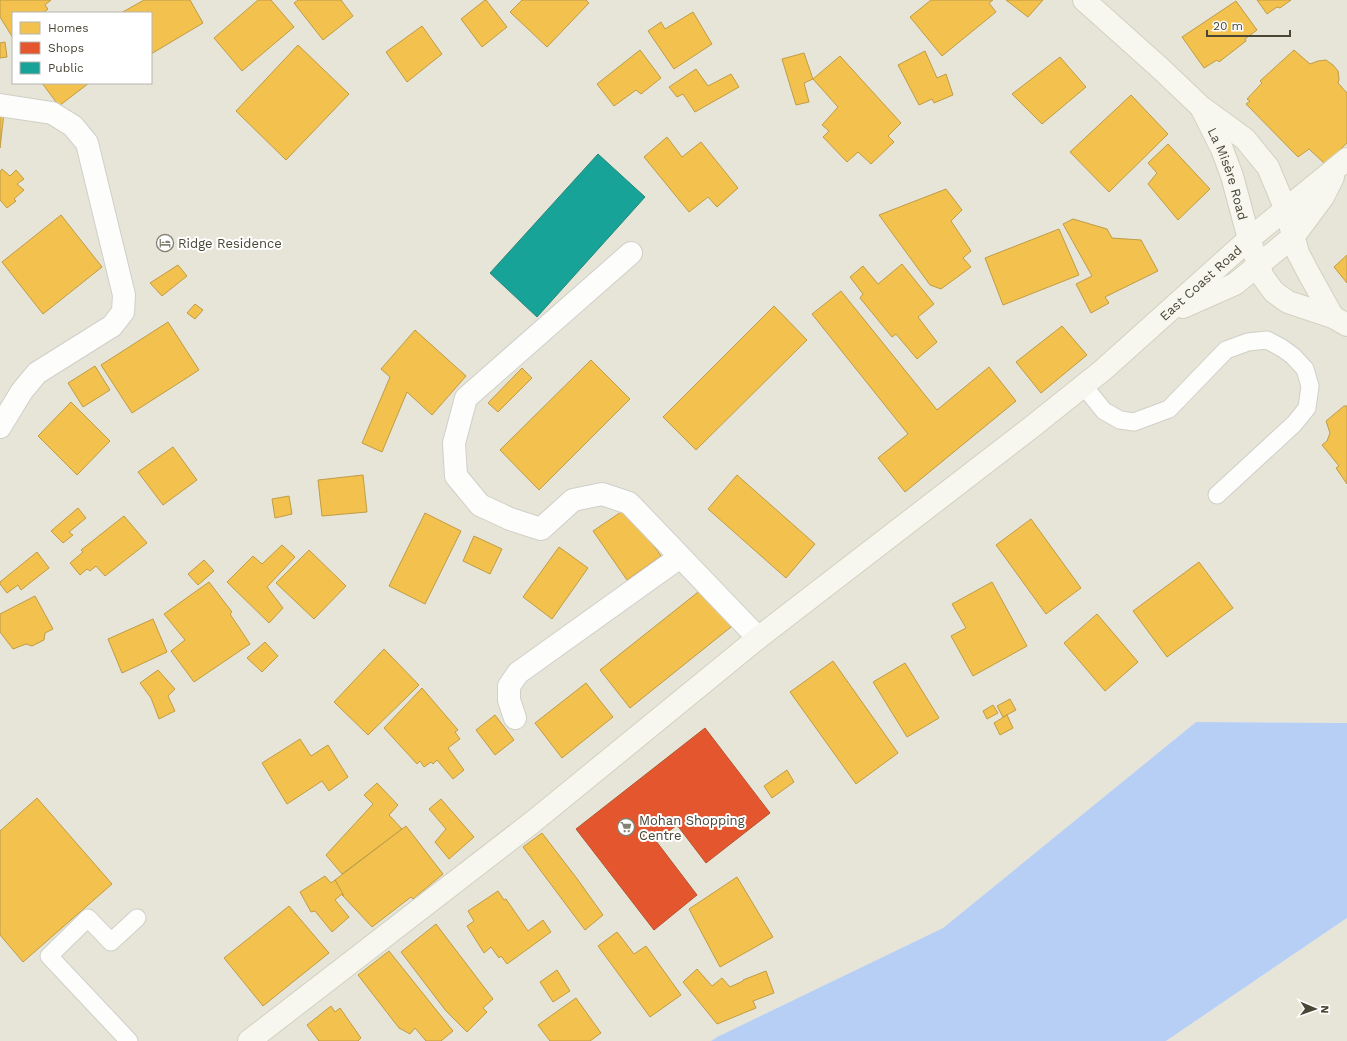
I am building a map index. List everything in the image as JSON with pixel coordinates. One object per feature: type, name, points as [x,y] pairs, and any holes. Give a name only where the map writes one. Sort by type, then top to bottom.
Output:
[{"type":"main road","name":"La Misère Road","points":[[1084,0],[1201,107],[1245,139],[1258,154],[1268,167],[1286,210],[1298,253],[1309,274],[1340,321]]},
{"type":"main road","name":"La Misère Road","points":[[1201,107],[1222,149],[1232,176],[1249,239],[1263,277],[1274,292],[1288,302],[1340,321]]},
{"type":"main road","name":"East Coast Road","points":[[1162,317],[1249,239],[1343,163]]},
{"type":"main road","name":"East Coast Road","points":[[1162,317],[1235,284],[1259,266],[1294,236],[1323,197],[1343,163]]},
{"type":"main road","points":[[249,1041],[534,821],[758,638],[1083,386],[1162,317]]},
{"type":"street","points":[[0,105],[52,113],[73,126],[87,144],[124,295],[123,312],[112,326],[36,373],[22,391],[0,427]]},
{"type":"street","points":[[631,252],[466,398],[454,443],[456,476],[480,506],[510,519],[541,529],[573,500],[602,494],[629,503],[758,638]]},
{"type":"street","points":[[515,718],[509,700],[509,686],[518,673],[680,557]]},
{"type":"lane","points":[[1083,386],[1104,410],[1120,420],[1134,422],[1169,409],[1226,350],[1248,342],[1268,340],[1293,356],[1305,369],[1310,386],[1307,408],[1294,424],[1217,495]]},
{"type":"lane","points":[[129,1041],[49,956],[88,918],[111,942],[138,918]]},
{"type":"shaded area","points":[[0,0],[1347,0],[1347,723],[1196,722],[943,928],[711,1041],[0,1041]]},
{"type":"shaded area","points":[[1347,918],[1347,1041],[1166,1041]]},
{"type":"water","points":[[1196,722],[1347,723],[1347,918],[1166,1041],[711,1041],[943,928]]},
{"type":"building: Homes","points":[[0,0],[51,0],[45,5],[48,9],[44,12],[12,12],[12,36],[0,17]]},
{"type":"building: Homes","points":[[144,0],[190,0],[203,23],[152,53],[152,12],[123,12]]},
{"type":"building: Homes","points":[[258,0],[271,0],[294,27],[242,71],[214,38]]},
{"type":"building: Homes","points":[[298,0],[341,0],[353,16],[323,40],[294,3]]},
{"type":"building: Homes","points":[[485,0],[507,27],[482,47],[461,19]]},
{"type":"building: Homes","points":[[522,0],[586,0],[589,3],[547,47],[510,12]]},
{"type":"building: Homes","points":[[931,0],[993,0],[989,3],[996,12],[942,56],[910,17]]},
{"type":"building: Homes","points":[[1006,0],[1043,0],[1028,17]]},
{"type":"building: Homes","points":[[1257,0],[1291,0],[1280,8],[1277,7],[1267,14]]},
{"type":"building: Homes","points":[[1236,1],[1257,30],[1245,39],[1246,41],[1219,62],[1217,60],[1204,68],[1182,37]]},
{"type":"building: Homes","points":[[693,12],[712,44],[674,69],[648,31],[661,22],[665,29]]},
{"type":"building: Homes","points":[[422,26],[442,54],[407,82],[386,52]]},
{"type":"building: Homes","points":[[5,42],[7,57],[0,58],[0,43]]},
{"type":"building: Homes","points":[[298,45],[349,94],[286,160],[236,111]]},
{"type":"building: Homes","points":[[640,50],[661,78],[641,94],[636,90],[614,106],[597,84]]},
{"type":"building: Homes","points":[[1294,50],[1310,64],[1326,60],[1333,65],[1338,71],[1338,83],[1347,93],[1347,143],[1325,164],[1309,149],[1298,157],[1246,104],[1250,101],[1247,99],[1262,83],[1260,81]]},
{"type":"building: Homes","points":[[925,51],[937,78],[946,74],[953,95],[934,103],[932,99],[919,105],[898,65]]},
{"type":"building: Homes","points":[[804,53],[813,79],[804,83],[809,102],[796,105],[782,59]]},
{"type":"building: Homes","points":[[840,56],[901,123],[888,136],[894,142],[871,164],[858,152],[847,162],[823,137],[829,131],[822,125],[838,107],[813,79]]},
{"type":"building: Homes","points":[[1060,57],[1086,87],[1042,124],[1012,94]]},
{"type":"building: Homes","points":[[696,69],[708,86],[731,74],[739,87],[695,112],[683,94],[677,97],[669,87]]},
{"type":"building: Homes","points":[[43,84],[88,84],[59,106]]},
{"type":"building: Homes","points":[[1131,95],[1168,134],[1109,192],[1070,152]]},
{"type":"building: Homes","points":[[0,113],[4,113],[0,148]]},
{"type":"building: Homes","points":[[667,137],[682,157],[701,142],[738,188],[717,207],[708,197],[689,212],[644,157]]},
{"type":"building: Homes","points":[[1168,144],[1210,189],[1178,220],[1148,184],[1157,173],[1148,163]]},
{"type":"building: Homes","points":[[2,169],[10,176],[16,170],[24,179],[17,184],[24,190],[14,199],[16,201],[7,208],[0,200],[0,172]]},
{"type":"building: Homes","points":[[946,189],[962,210],[951,221],[971,251],[963,258],[971,267],[941,289],[930,285],[879,215]]},
{"type":"building: Homes","points":[[61,215],[102,267],[43,314],[2,262]]},
{"type":"building: Homes","points":[[1073,219],[1107,229],[1112,238],[1141,240],[1158,271],[1105,297],[1109,303],[1091,313],[1076,284],[1092,276],[1063,224]]},
{"type":"building: Homes","points":[[1059,229],[1079,275],[1003,305],[985,258]]},
{"type":"building: Homes","points":[[1347,255],[1347,283],[1334,267]]},
{"type":"building: Homes","points":[[902,264],[934,304],[918,317],[937,342],[917,359],[896,334],[892,337],[860,298],[863,294],[850,277],[863,266],[878,284]]},
{"type":"building: Homes","points":[[178,265],[187,276],[162,296],[150,283]]},
{"type":"building: Homes","points":[[841,291],[937,410],[989,367],[1016,401],[905,492],[878,458],[908,434],[812,314]]},
{"type":"building: Homes","points":[[195,304],[203,310],[195,319],[187,313]]},
{"type":"building: Homes","points":[[774,306],[807,340],[696,450],[663,417]]},
{"type":"building: Homes","points":[[168,322],[199,370],[132,413],[101,365]]},
{"type":"building: Homes","points":[[1062,326],[1087,355],[1041,393],[1016,362]]},
{"type":"building: Homes","points":[[415,330],[466,376],[432,415],[407,392],[382,452],[362,443],[390,377],[381,369]]},
{"type":"building: Homes","points":[[591,360],[630,399],[539,490],[500,450]]},
{"type":"building: Homes","points":[[95,366],[110,390],[83,407],[68,383]]},
{"type":"building: Homes","points":[[522,368],[532,378],[498,412],[488,403]]},
{"type":"building: Homes","points":[[71,402],[110,441],[77,475],[38,436]]},
{"type":"building: Homes","points":[[1344,406],[1347,406],[1347,484],[1336,468],[1339,466],[1322,445],[1327,441],[1330,433],[1326,421]]},
{"type":"building: Homes","points":[[173,447],[197,480],[163,505],[138,472]]},
{"type":"building: Homes","points":[[363,475],[367,512],[322,516],[318,480]]},
{"type":"building: Homes","points":[[737,475],[815,544],[786,578],[708,509]]},
{"type":"building: Homes","points":[[289,496],[292,514],[275,518],[272,499]]},
{"type":"building: Homes","points":[[78,508],[86,518],[69,532],[73,535],[63,543],[51,531]]},
{"type":"building: Homes","points":[[627,508],[661,556],[627,580],[593,531]]},
{"type":"building: Homes","points":[[425,513],[461,531],[425,604],[389,586]]},
{"type":"building: Homes","points":[[124,516],[147,543],[105,576],[96,566],[90,571],[87,569],[80,575],[70,563],[83,552],[81,550]]},
{"type":"building: Homes","points":[[1031,519],[1081,588],[1046,614],[996,545]]},
{"type":"building: Homes","points":[[474,536],[502,549],[490,574],[463,561]]},
{"type":"building: Homes","points":[[282,545],[295,557],[267,587],[283,608],[269,623],[227,582],[253,556],[262,564]]},
{"type":"building: Homes","points":[[559,547],[588,568],[552,619],[523,597]]},
{"type":"building: Homes","points":[[309,550],[346,586],[314,619],[276,583]]},
{"type":"building: Homes","points":[[37,552],[49,568],[21,590],[18,585],[7,593],[0,582]]},
{"type":"building: Homes","points":[[204,560],[214,571],[198,585],[188,574]]},
{"type":"building: Homes","points":[[1199,562],[1233,608],[1167,657],[1133,611]]},
{"type":"building: Homes","points":[[209,582],[232,612],[230,614],[250,644],[194,682],[171,651],[185,640],[164,614]]},
{"type":"building: Homes","points":[[992,582],[1027,646],[973,676],[951,636],[966,628],[952,604]]},
{"type":"building: Homes","points":[[702,589],[731,627],[630,708],[600,670]]},
{"type":"building: Homes","points":[[35,596],[53,629],[45,633],[44,640],[32,646],[26,644],[13,649],[0,632],[0,614]]},
{"type":"building: Homes","points":[[1097,614],[1138,662],[1105,691],[1064,643]]},
{"type":"building: Homes","points":[[153,619],[167,652],[122,673],[108,639]]},
{"type":"building: Homes","points":[[265,642],[278,656],[262,672],[247,658]]},
{"type":"building: Homes","points":[[384,649],[419,685],[368,735],[334,702]]},
{"type":"building: Homes","points":[[833,661],[898,753],[856,784],[790,692]]},
{"type":"building: Homes","points":[[905,663],[939,718],[907,737],[873,682]]},
{"type":"building: Homes","points":[[158,670],[175,689],[168,696],[175,711],[159,719],[151,698],[140,683]]},
{"type":"building: Homes","points":[[586,683],[613,717],[562,758],[535,723]]},
{"type":"building: Homes","points":[[422,688],[458,730],[455,732],[460,739],[448,748],[464,770],[453,779],[437,760],[433,764],[431,762],[424,767],[420,761],[417,764],[384,728]]},
{"type":"building: Homes","points":[[1010,699],[1016,710],[1003,717],[997,706]]},
{"type":"building: Homes","points":[[993,705],[998,713],[987,719],[983,711]]},
{"type":"building: Homes","points":[[495,715],[514,740],[495,755],[476,730]]},
{"type":"building: Homes","points":[[1007,715],[1013,728],[1000,735],[994,723]]},
{"type":"building: Homes","points":[[300,739],[311,756],[328,745],[348,777],[329,791],[322,781],[287,804],[262,763]]},
{"type":"building: Homes","points":[[787,770],[794,782],[772,798],[764,786]]},
{"type":"building: Homes","points":[[377,783],[398,805],[389,815],[402,829],[342,874],[326,855],[373,804],[364,795]]},
{"type":"building: Homes","points":[[37,798],[112,884],[23,962],[0,935],[0,831]]},
{"type":"building: Homes","points":[[441,799],[474,837],[449,859],[435,842],[446,829],[429,809]]},
{"type":"building: Homes","points":[[406,826],[443,874],[413,899],[411,897],[372,927],[343,896],[335,880]]},
{"type":"building: Homes","points":[[542,833],[603,915],[585,930],[523,847]]},
{"type":"building: Homes","points":[[325,876],[331,883],[335,880],[343,894],[343,896],[342,894],[335,900],[349,917],[332,932],[315,911],[311,912],[300,892]]},
{"type":"building: Homes","points":[[737,877],[773,937],[720,967],[689,909]]},
{"type":"building: Homes","points":[[498,891],[504,900],[506,899],[528,931],[543,920],[551,932],[507,964],[501,956],[499,958],[491,947],[484,953],[467,926],[474,921],[468,911]]},
{"type":"building: Homes","points":[[289,906],[329,953],[263,1006],[224,958]]},
{"type":"building: Homes","points":[[436,924],[493,999],[483,1008],[487,1012],[467,1032],[446,1011],[401,952]]},
{"type":"building: Homes","points":[[617,932],[634,954],[646,946],[681,995],[650,1017],[598,946]]},
{"type":"building: Homes","points":[[389,951],[453,1031],[441,1041],[426,1041],[415,1028],[410,1034],[399,1028],[358,975]]},
{"type":"building: Homes","points":[[697,969],[712,986],[722,978],[730,987],[766,971],[774,993],[753,1001],[756,1008],[717,1024],[683,982]]},
{"type":"building: Homes","points":[[557,970],[570,991],[553,1002],[540,982]]},
{"type":"building: Homes","points":[[576,998],[601,1033],[590,1041],[550,1041],[538,1025]]},
{"type":"building: Homes","points":[[331,1006],[335,1012],[340,1008],[361,1038],[358,1041],[319,1041],[307,1025]]},
{"type":"building: Shops","name":"Mohan Shopping Centre","points":[[705,728],[770,813],[706,863],[677,825],[656,841],[697,895],[654,930],[576,829]]},
{"type":"building: Public","points":[[598,154],[645,197],[537,317],[490,273]]},
{"type":"place","name":"Ridge Residence","points":[[165,243]]},
{"type":"place","name":"Mohan Shopping Centre","points":[[626,827]]}]
